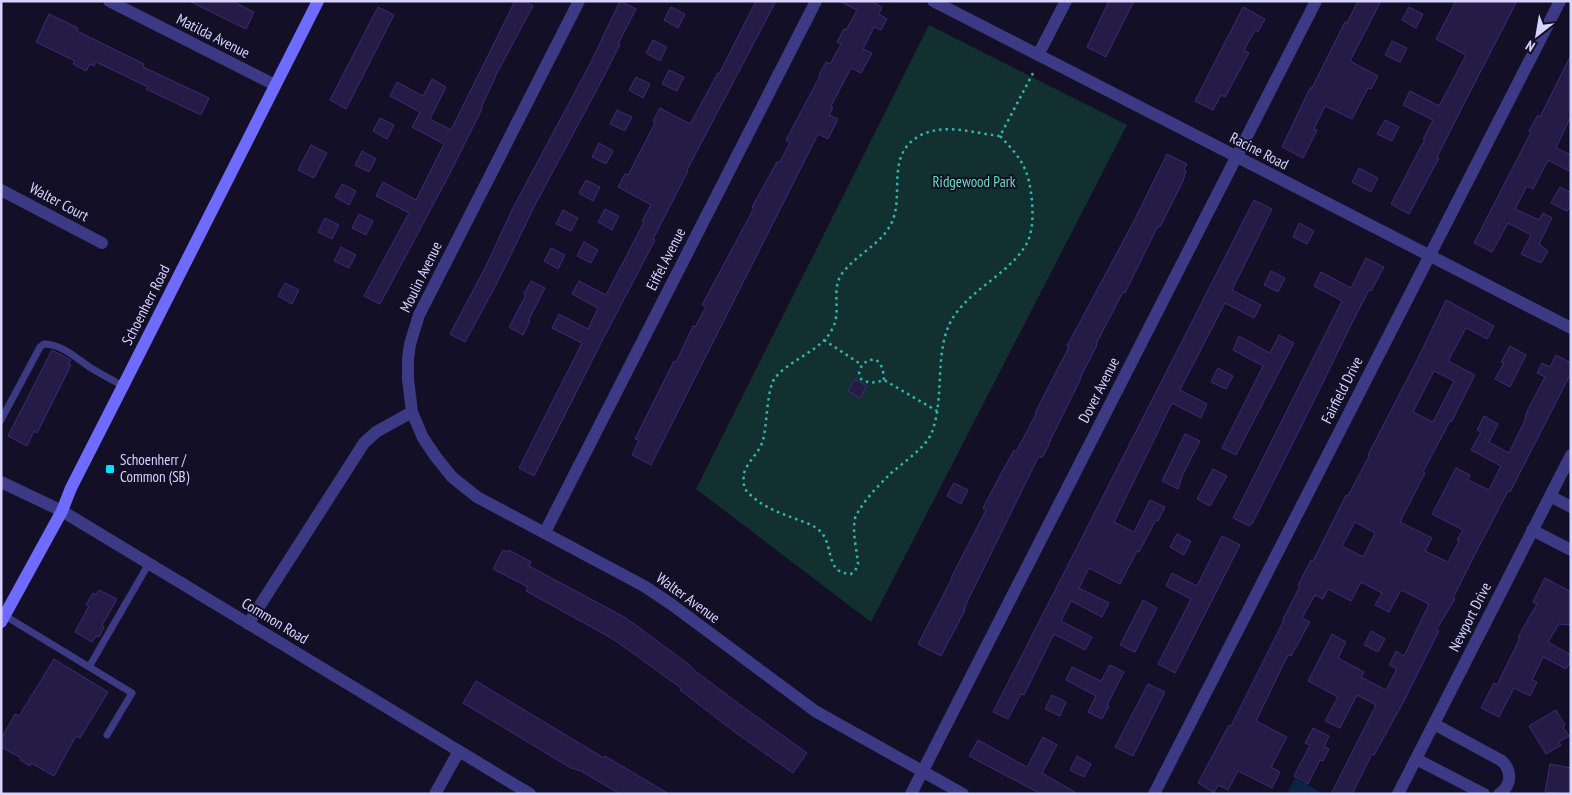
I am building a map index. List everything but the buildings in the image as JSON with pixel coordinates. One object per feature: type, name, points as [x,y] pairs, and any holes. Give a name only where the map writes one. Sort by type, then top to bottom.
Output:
[{"type":"main road","name":"Schoenherr Road","points":[[2,618],[62,512],[71,488],[318,1]]},
{"type":"street","name":"Matilda Avenue","points":[[109,1],[275,85]]},
{"type":"street","name":"Moulin Avenue","points":[[412,412],[408,360],[410,344],[419,315],[579,1]]},
{"type":"street","name":"Eiffel Avenue","points":[[545,532],[816,1]]},
{"type":"street","name":"Racine Road","points":[[933,1],[1236,158],[1571,328]]},
{"type":"street","points":[[1038,56],[1066,1]]},
{"type":"street","name":"Dover Avenue","points":[[911,794],[1316,1]]},
{"type":"street","name":"Fairfield Drive","points":[[1154,794],[1560,1]]},
{"type":"street","name":"Walter Court","points":[[1,190],[102,243]]},
{"type":"street","name":"Walter Avenue","points":[[412,412],[423,438],[436,457],[452,477],[477,497],[644,586],[815,711],[964,794]]},
{"type":"street","points":[[248,624],[364,443],[376,432],[412,412]]},
{"type":"street","name":"Newport Drive","points":[[1398,794],[1571,455]]},
{"type":"street","name":"Common Road","points":[[1,482],[62,512],[530,794]]},
{"type":"street","points":[[1550,496],[1571,507]]},
{"type":"street","points":[[1532,530],[1571,550]]},
{"type":"street","points":[[1434,724],[1506,765],[1510,779],[1504,791],[1499,794]]},
{"type":"street","points":[[435,794],[459,751]]},
{"type":"street","points":[[1416,759],[1484,794]]},
{"type":"lane","points":[[1,420],[40,347],[44,344],[53,345],[78,357],[90,368],[123,386]]},
{"type":"lane","points":[[89,667],[148,565]]},
{"type":"lane","points":[[2,618],[132,693],[107,735]]},
{"type":"path","points":[[1000,136],[1033,73]]},
{"type":"path","points":[[948,129],[1000,136],[1018,154],[1030,182],[1032,206],[1030,233],[1027,242],[1014,260],[964,305],[952,321],[944,341],[937,412],[931,434],[916,452],[888,476],[864,502],[855,518],[854,532],[858,564],[851,574],[839,572],[832,564],[826,541],[820,531],[811,525],[768,508],[753,499],[744,488],[744,473],[763,444],[774,379],[785,368],[824,340],[834,325],[837,282],[844,271],[881,238],[894,218],[897,206],[899,160],[904,150],[913,140],[932,131],[948,129]]},
{"type":"path","points":[[824,340],[862,365]]},
{"type":"path","points":[[884,380],[884,370],[880,363],[874,359],[866,361],[862,365],[859,372],[861,379],[872,383],[884,380],[937,412]]},
{"type":"green space","name":"Ridgewood Park","points":[[929,25],[1127,125],[871,622],[696,489]]},
{"type":"water","points":[[1295,778],[1320,792],[1319,794],[1291,794],[1288,792]]},
{"type":"place","name":"Schoenherr / Common (SB)","points":[[110,469]]}]
